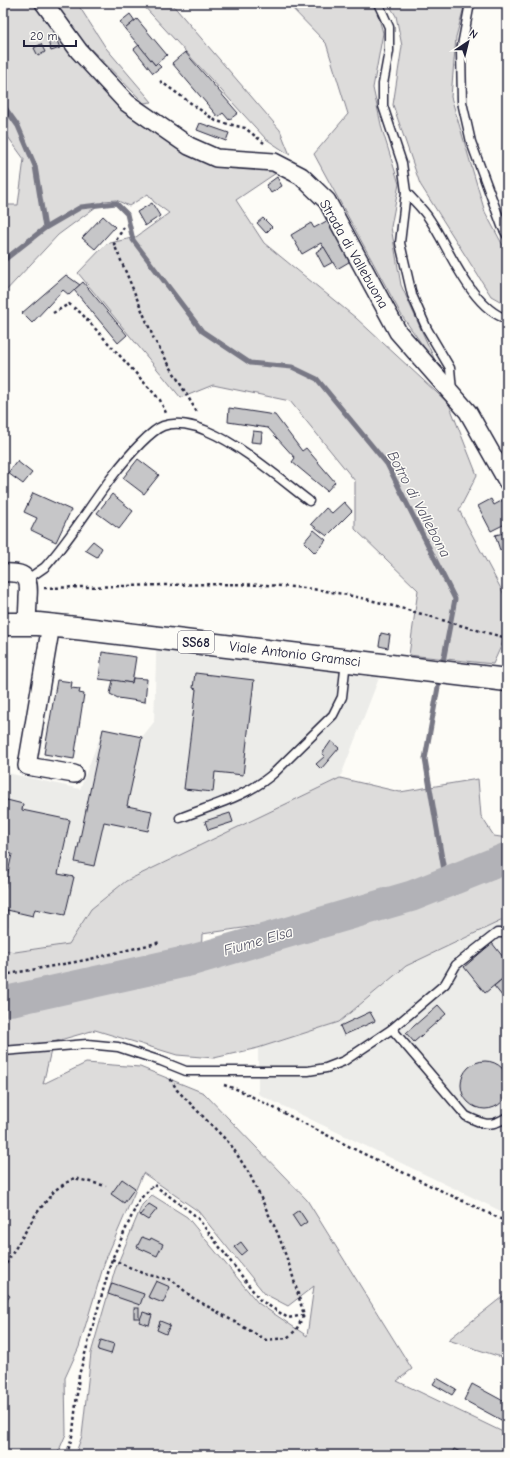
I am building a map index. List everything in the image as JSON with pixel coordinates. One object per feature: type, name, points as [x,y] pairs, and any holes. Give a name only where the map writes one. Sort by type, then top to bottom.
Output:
[{"type":"main road","name":"Viale Antonio Gramsci","points":[[3,624],[51,625],[506,679]]},
{"type":"street","name":"Strada di Vallebuona","points":[[44,3],[79,51],[126,103],[189,146],[216,158],[274,162],[287,168],[301,176],[327,201],[398,332],[468,412],[507,481]]},
{"type":"street","points":[[3,573],[15,573],[27,583],[27,624]]},
{"type":"street","points":[[51,625],[27,766],[74,774]]},
{"type":"lane","points":[[378,3],[389,27],[389,51],[383,84],[383,106],[402,163],[406,192],[400,243],[412,295],[427,329],[450,368],[453,394]]},
{"type":"lane","points":[[470,3],[461,51],[462,102],[471,142],[502,226],[507,235]]},
{"type":"lane","points":[[406,192],[430,219],[473,293],[497,316],[507,319]]},
{"type":"lane","points":[[27,583],[49,562],[118,468],[138,446],[160,427],[170,424],[191,426],[208,431],[243,452],[309,501]]},
{"type":"lane","points":[[180,818],[245,793],[276,772],[333,714],[342,697],[346,660]]},
{"type":"lane","points":[[3,1051],[87,1044],[118,1047],[186,1071],[308,1071],[326,1068],[344,1061],[392,1028],[445,984],[456,965],[496,933],[507,933]]},
{"type":"lane","points":[[392,1028],[466,1116],[480,1123],[494,1124],[506,1118]]},
{"type":"path","points":[[502,3],[507,16]]},
{"type":"path","points":[[160,81],[216,121],[245,128],[268,147],[287,168]]},
{"type":"path","points":[[124,227],[114,244],[154,339],[208,431]]},
{"type":"path","points":[[53,313],[69,304],[81,312],[160,400],[170,424]]},
{"type":"path","points":[[27,583],[273,585],[336,593],[402,608],[507,638]]},
{"type":"path","points":[[3,975],[86,960],[162,942]]},
{"type":"path","points":[[112,1259],[144,1274],[172,1280],[193,1298],[266,1340],[287,1338],[296,1330],[304,1314],[291,1270],[278,1234],[250,1175],[231,1145],[177,1090],[161,1061]]},
{"type":"path","points":[[219,1083],[240,1090],[360,1152],[507,1222]]},
{"type":"path","points":[[3,1269],[36,1214],[55,1190],[74,1178],[106,1186]]},
{"type":"path","points":[[67,1455],[73,1432],[78,1375],[112,1259],[139,1200],[154,1185],[196,1216],[260,1300],[288,1318],[304,1314]]},
{"type":"shaded area","points":[[3,3],[32,3],[75,56],[126,108],[192,157],[233,168],[279,171],[236,200],[264,243],[356,318],[449,404],[477,475],[459,510],[507,600],[507,633],[493,664],[409,655],[418,590],[355,529],[355,481],[290,401],[213,385],[181,398],[78,273],[106,244],[136,237],[169,213],[154,202],[148,194],[129,206],[116,200],[104,201],[58,235],[3,294],[3,200],[7,205],[18,205],[24,159],[3,130]]},
{"type":"shaded area","points":[[54,3],[77,3],[106,48],[152,102],[144,103],[78,36]]},
{"type":"shaded area","points":[[141,3],[171,3],[280,130],[290,155],[266,139]]},
{"type":"shaded area","points":[[287,3],[371,3],[377,11],[383,33],[373,88],[382,129],[399,184],[391,227],[401,285],[438,367],[402,316],[314,154],[348,114],[326,43]]},
{"type":"shaded area","points":[[388,3],[465,3],[456,37],[451,97],[485,212],[507,253],[507,305],[491,296],[420,184],[393,105],[402,46],[396,16]]},
{"type":"shaded area","points":[[157,628],[388,655],[340,778],[126,881],[92,909],[69,944],[15,952],[3,950],[3,772],[80,789],[103,729],[142,737],[154,722]]},
{"type":"shaded area","points":[[340,778],[400,792],[478,779],[481,816],[494,836],[507,838],[507,918],[406,966],[339,1022],[258,1048],[214,1058],[177,1055],[95,1030],[53,1042],[43,1084],[86,1063],[140,1067],[204,1093],[307,1200],[412,1369],[397,1381],[507,1434],[507,1455],[75,1455],[82,1436],[91,1353],[115,1270],[142,1205],[152,1195],[187,1217],[258,1303],[307,1336],[314,1286],[288,1306],[265,1294],[198,1211],[143,1173],[105,1261],[79,1347],[65,1378],[66,1434],[57,1455],[3,1455],[3,950],[15,952],[69,944],[91,909],[126,881]],"holes":[[[338,914],[339,926],[201,961],[202,934]]]},
{"type":"shaded area","points":[[507,918],[507,1214],[258,1094],[258,1048],[339,1022],[406,966]]},
{"type":"shaded area","points":[[507,1293],[507,1359],[448,1340]]},
{"type":"building","points":[[130,14],[135,21],[125,29],[120,22]]},
{"type":"building","points":[[137,19],[167,55],[155,65],[125,29]]},
{"type":"building","points":[[56,38],[60,48],[51,51],[48,41]]},
{"type":"building","points":[[41,44],[45,52],[38,56],[34,48]]},
{"type":"building","points":[[139,45],[155,65],[157,63],[161,67],[153,73],[134,49]]},
{"type":"building","points":[[185,52],[238,113],[229,120],[223,113],[218,117],[172,63]]},
{"type":"building","points":[[200,123],[229,133],[226,141],[197,130]]},
{"type":"building","points":[[277,177],[282,186],[271,193],[266,185]]},
{"type":"building","points":[[152,203],[160,216],[145,226],[137,212]]},
{"type":"building","points":[[103,216],[115,227],[95,249],[82,238]]},
{"type":"building","points":[[263,218],[272,227],[266,233],[257,223]]},
{"type":"building","points":[[330,219],[354,259],[337,269],[321,243],[302,254],[291,235],[311,223],[314,228]]},
{"type":"building","points":[[324,247],[333,262],[324,267],[316,252]]},
{"type":"building","points":[[66,275],[80,285],[69,295],[63,290],[32,323],[22,313]]},
{"type":"building","points":[[83,282],[127,335],[118,343],[74,290]]},
{"type":"building","points":[[229,408],[275,415],[302,451],[306,448],[335,482],[327,491],[292,462],[295,458],[268,428],[228,422]]},
{"type":"building","points":[[253,431],[262,432],[261,443],[251,442]]},
{"type":"building","points":[[138,459],[159,475],[144,494],[123,478]]},
{"type":"building","points":[[17,461],[32,473],[23,484],[8,473]]},
{"type":"building","points":[[33,493],[71,510],[56,542],[31,530],[37,518],[24,512]]},
{"type":"building","points":[[112,494],[133,511],[119,529],[97,513]]},
{"type":"building","points":[[491,499],[494,505],[505,499],[507,504],[507,523],[491,531],[478,506]]},
{"type":"building","points":[[344,502],[352,511],[327,536],[311,524],[326,508],[332,513]]},
{"type":"building","points":[[314,530],[326,540],[315,553],[304,542]]},
{"type":"building","points":[[504,533],[507,548],[500,550],[495,535]]},
{"type":"building","points":[[93,541],[102,548],[97,557],[85,550]]},
{"type":"building","points":[[381,633],[390,635],[388,648],[379,646]]},
{"type":"building","points":[[102,652],[136,657],[132,683],[99,679]]},
{"type":"building","points":[[195,673],[254,680],[243,775],[215,772],[213,792],[184,789],[196,689],[193,688]]},
{"type":"building","points":[[133,678],[147,679],[145,702],[118,698],[110,694],[113,680],[132,683]]},
{"type":"building","points":[[57,680],[72,682],[71,688],[80,689],[79,693],[84,694],[74,759],[44,754]]},
{"type":"building","points":[[103,729],[142,737],[127,806],[152,811],[148,831],[104,822],[94,866],[75,862]]},
{"type":"building","points":[[331,741],[339,748],[321,769],[316,764],[325,756],[322,754]]},
{"type":"building","points":[[3,799],[23,804],[22,810],[70,820],[58,874],[74,877],[65,915],[35,909],[33,916],[3,909],[3,896],[12,854],[3,852]]},
{"type":"building","points":[[230,813],[233,822],[208,830],[205,821]]},
{"type":"building","points":[[3,911],[7,911],[7,926],[3,926]]},
{"type":"building","points":[[492,943],[507,962],[507,975],[485,993],[464,967]]},
{"type":"building","points":[[507,975],[507,1002],[494,986]]},
{"type":"building","points":[[438,1005],[446,1014],[414,1042],[406,1033]]},
{"type":"building","points":[[370,1012],[375,1021],[344,1035],[340,1026]]},
{"type":"building","points":[[485,1061],[494,1063],[502,1068],[507,1076],[509,1085],[507,1094],[502,1102],[494,1107],[485,1109],[476,1107],[468,1102],[463,1094],[461,1085],[463,1076],[468,1068],[476,1063]]},
{"type":"building","points":[[122,1179],[135,1188],[124,1203],[111,1194]]},
{"type":"building","points":[[149,1204],[157,1209],[148,1220],[140,1215]]},
{"type":"building","points":[[299,1210],[307,1222],[300,1227],[292,1215]]},
{"type":"building","points":[[142,1237],[150,1240],[151,1238],[163,1244],[157,1256],[137,1247]]},
{"type":"building","points":[[241,1242],[247,1250],[241,1255],[234,1247]]},
{"type":"building","points":[[156,1281],[170,1287],[163,1303],[148,1297]]},
{"type":"building","points":[[112,1283],[144,1294],[140,1305],[108,1294]]},
{"type":"building","points":[[3,1291],[10,1296],[3,1306]]},
{"type":"building","points":[[134,1308],[139,1308],[139,1318],[134,1318]]},
{"type":"building","points":[[143,1312],[152,1315],[149,1325],[139,1322]]},
{"type":"building","points":[[160,1321],[170,1325],[166,1334],[157,1330]]},
{"type":"building","points":[[101,1340],[114,1344],[111,1354],[98,1350]]},
{"type":"building","points":[[437,1378],[456,1389],[452,1395],[433,1384]]},
{"type":"building","points":[[472,1384],[507,1403],[507,1414],[503,1421],[464,1400]]},
{"type":"building","points":[[454,1449],[466,1455],[451,1455]]},
{"type":"waterway","name":"Botro di Vallebona","points":[[3,105],[18,126],[35,166],[45,228],[81,207],[116,203],[127,214],[133,240],[202,331],[250,363],[292,367],[317,379],[387,464],[455,599],[442,667]]},
{"type":"waterway","points":[[3,261],[45,228]]},
{"type":"waterway","name":"Botro di Vallebona","points":[[440,676],[425,759],[446,882]]},
{"type":"waterway","name":"Fiume Elsa","points":[[3,1001],[193,960],[412,896],[507,858]]}]
